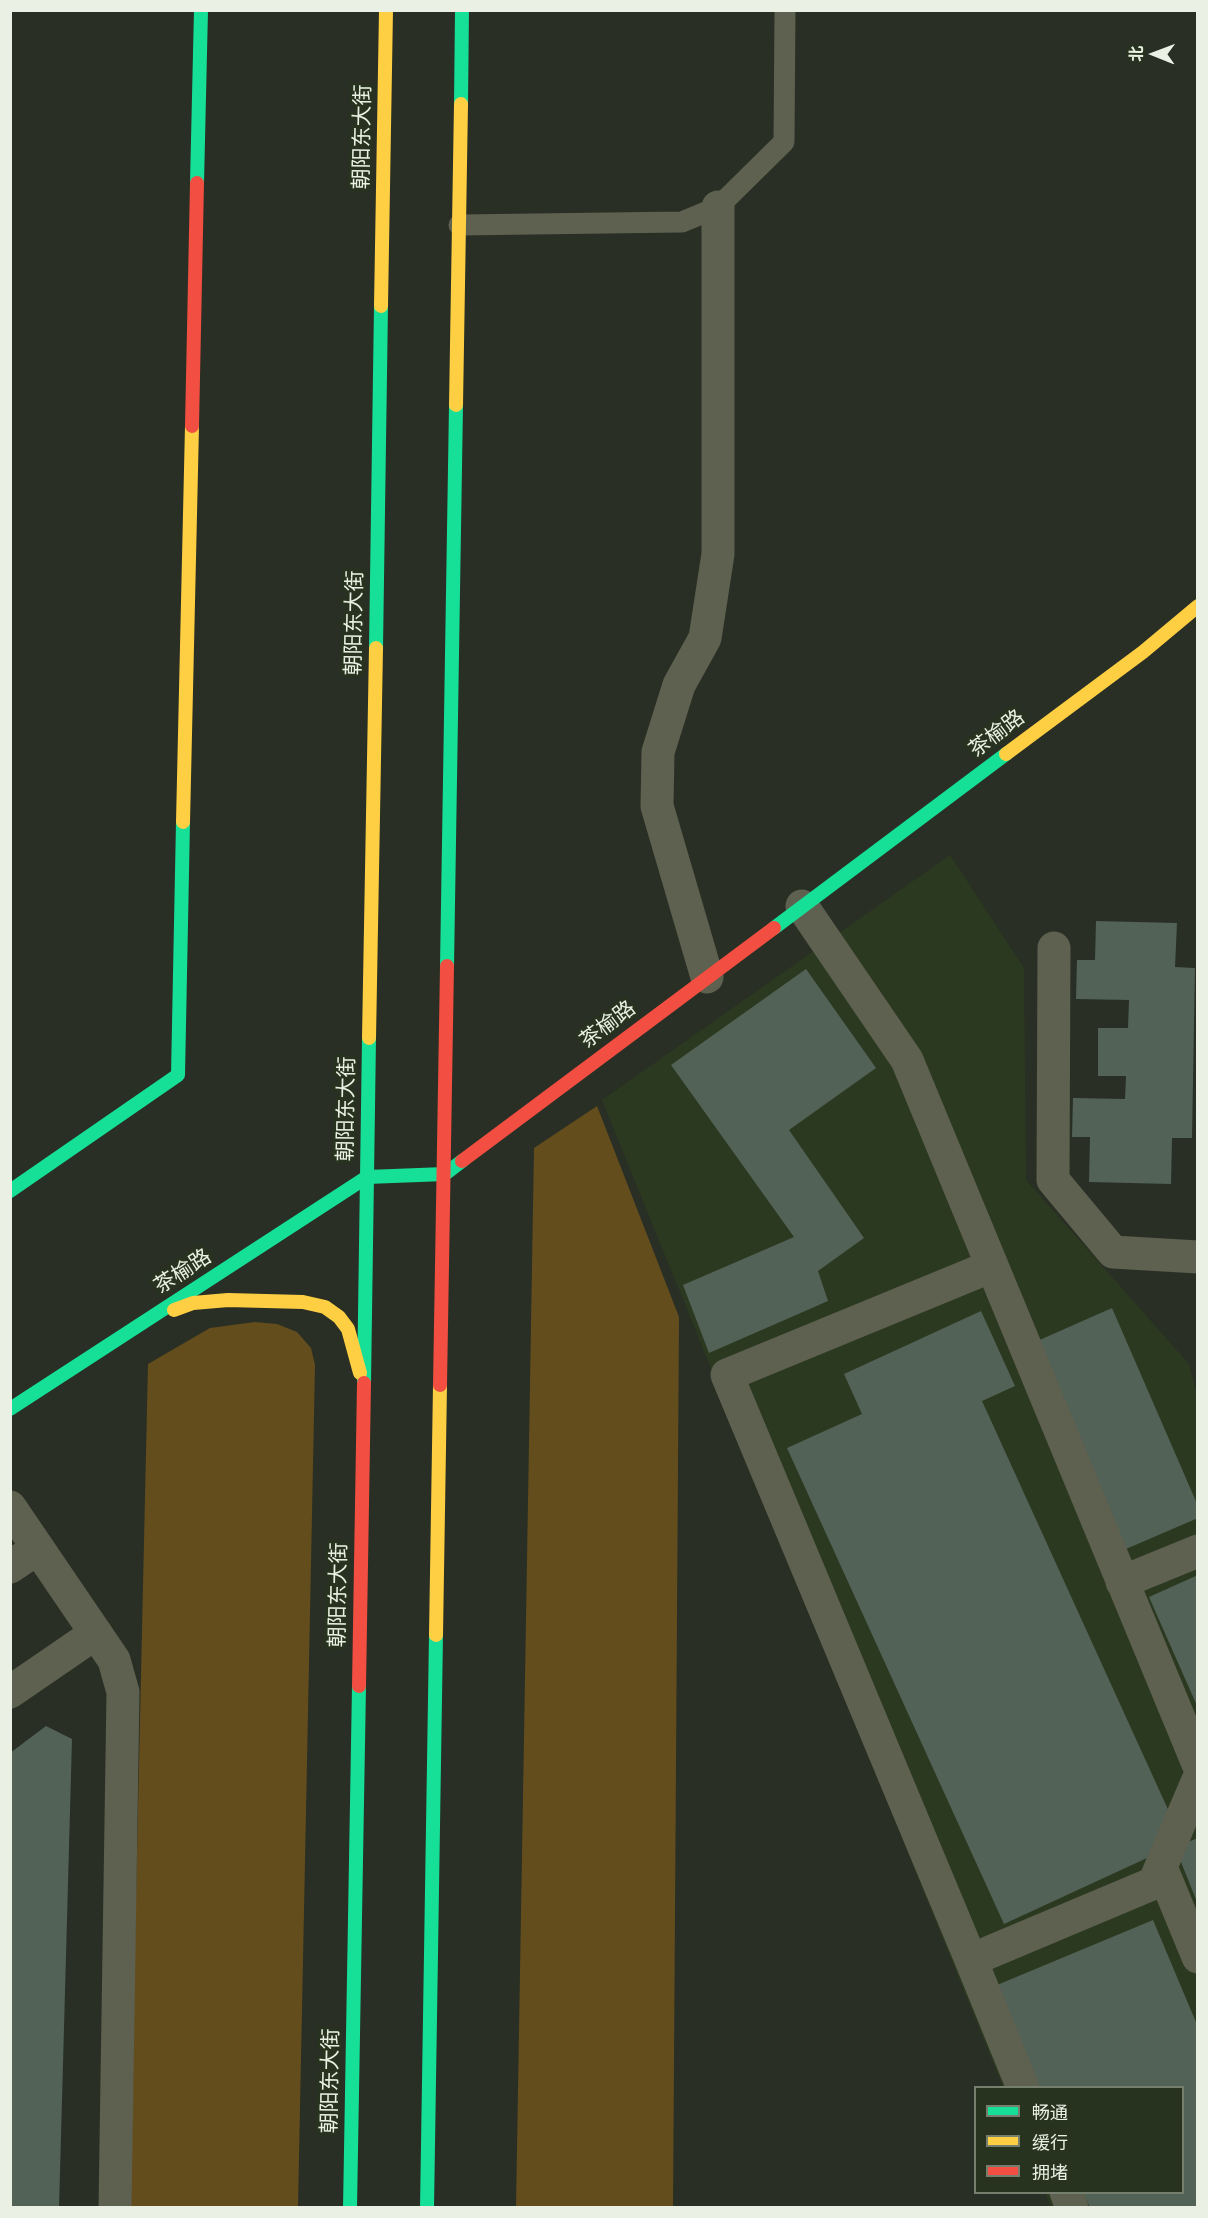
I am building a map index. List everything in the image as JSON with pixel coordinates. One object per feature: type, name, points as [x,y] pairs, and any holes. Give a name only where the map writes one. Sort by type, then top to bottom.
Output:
[{"type":"main road","points":[[10,1191],[178,1075],[201,10]]},
{"type":"main road","name":"朝阳东大街","points":[[350,2208],[386,10]]},
{"type":"main road","points":[[427,2208],[462,10]]},
{"type":"main road","name":"茶榆路","points":[[445,1174],[1143,652],[1197,606]]},
{"type":"main road","points":[[367,1177],[445,1174]]},
{"type":"main road","name":"茶榆路","points":[[10,1409],[367,1177]]},
{"type":"main road","points":[[150,1318],[193,1303],[228,1300],[303,1302],[325,1307],[339,1317],[348,1329],[364,1385]]},
{"type":"street","points":[[707,977],[657,806],[658,752],[679,685],[705,638],[718,554],[718,207]]},
{"type":"street","points":[[802,906],[907,1060],[1197,1764]]},
{"type":"street","points":[[1054,948],[1053,1180],[1113,1252],[1197,1257]]},
{"type":"street","points":[[992,1266],[727,1375],[1022,2086]]},
{"type":"street","points":[[10,1507],[114,1660],[123,1692],[115,2208]]},
{"type":"street","points":[[10,1567],[38,1548]]},
{"type":"street","points":[[1122,1582],[1197,1551]]},
{"type":"street","points":[[10,1692],[96,1633]]},
{"type":"street","points":[[971,1960],[1154,1883],[1197,1780]]},
{"type":"street","points":[[1161,1867],[1197,1957]]},
{"type":"street","points":[[1066,2194],[1072,2208]]},
{"type":"lane","points":[[459,225],[682,222],[718,207],[784,142],[784,10]]},
{"type":"shaded area","points":[[950,855],[1024,968],[1026,1180],[1189,1364],[1197,1396],[1197,2207],[1051,2207],[1045,2194],[1184,2194],[1184,2086],[1003,2086],[602,1100]]},
{"type":"shaded area","points":[[597,1106],[679,1317],[673,2207],[516,2207],[534,1148]]},
{"type":"shaded area","points":[[255,1322],[277,1324],[297,1332],[311,1348],[315,1365],[298,2207],[129,2208],[148,1364],[210,1328]]},
{"type":"building","points":[[1096,921],[1177,923],[1175,967],[1195,968],[1192,1138],[1172,1138],[1171,1184],[1089,1182],[1090,1137],[1072,1137],[1073,1098],[1125,1099],[1126,1076],[1098,1076],[1098,1028],[1128,1028],[1129,1000],[1076,999],[1077,960],[1095,960]]},
{"type":"building","points":[[806,969],[876,1068],[789,1130],[864,1238],[818,1271],[828,1301],[709,1353],[683,1285],[794,1237],[671,1065]]},
{"type":"building","points":[[1112,1308],[1198,1506],[1198,1518],[1126,1549],[1035,1342]]},
{"type":"building","points":[[981,1311],[1015,1386],[982,1401],[1171,1816],[1160,1852],[1004,1924],[787,1448],[862,1414],[844,1374]]},
{"type":"building","points":[[1198,1575],[1198,1708],[1149,1597]]},
{"type":"building","points":[[46,1726],[72,1739],[59,2208],[10,2208],[10,1753]]},
{"type":"building","points":[[1198,1838],[1198,1902],[1197,1902],[1175,1847]]},
{"type":"building","points":[[1153,1920],[1198,2027],[1198,2208],[1090,2208],[1084,2194],[1184,2194],[1184,2086],[1039,2086],[997,1985]]},
{"type":"traffic: fast","points":[[197,183],[201,10]]},
{"type":"traffic: fast","points":[[461,104],[462,10]]},
{"type":"traffic: fast","points":[[376,648],[381,306]]},
{"type":"traffic: fast","points":[[447,966],[456,405]]},
{"type":"traffic: fast","points":[[774,928],[1006,754]]},
{"type":"traffic: fast","points":[[10,1191],[178,1075],[183,822]]},
{"type":"traffic: fast","points":[[364,1383],[369,1038]]},
{"type":"traffic: fast","points":[[10,1409],[367,1177],[445,1174],[462,1161]]},
{"type":"traffic: fast","points":[[427,2208],[436,1635]]},
{"type":"traffic: fast","points":[[350,2208],[359,1686]]},
{"type":"traffic: slow","points":[[381,306],[386,10]]},
{"type":"traffic: slow","points":[[456,405],[461,104]]},
{"type":"traffic: slow","points":[[183,822],[192,426]]},
{"type":"traffic: slow","points":[[1006,754],[1143,652],[1198,606]]},
{"type":"traffic: slow","points":[[369,1038],[376,648]]},
{"type":"traffic: slow","points":[[174,1310],[193,1303],[228,1300],[303,1302],[325,1307],[339,1317],[348,1329],[360,1373]]},
{"type":"traffic: slow","points":[[436,1635],[440,1385]]},
{"type":"traffic: jam","points":[[192,426],[197,183]]},
{"type":"traffic: jam","points":[[462,1161],[774,928]]},
{"type":"traffic: jam","points":[[440,1385],[447,966]]},
{"type":"traffic: jam","points":[[359,1686],[364,1383]]}]
